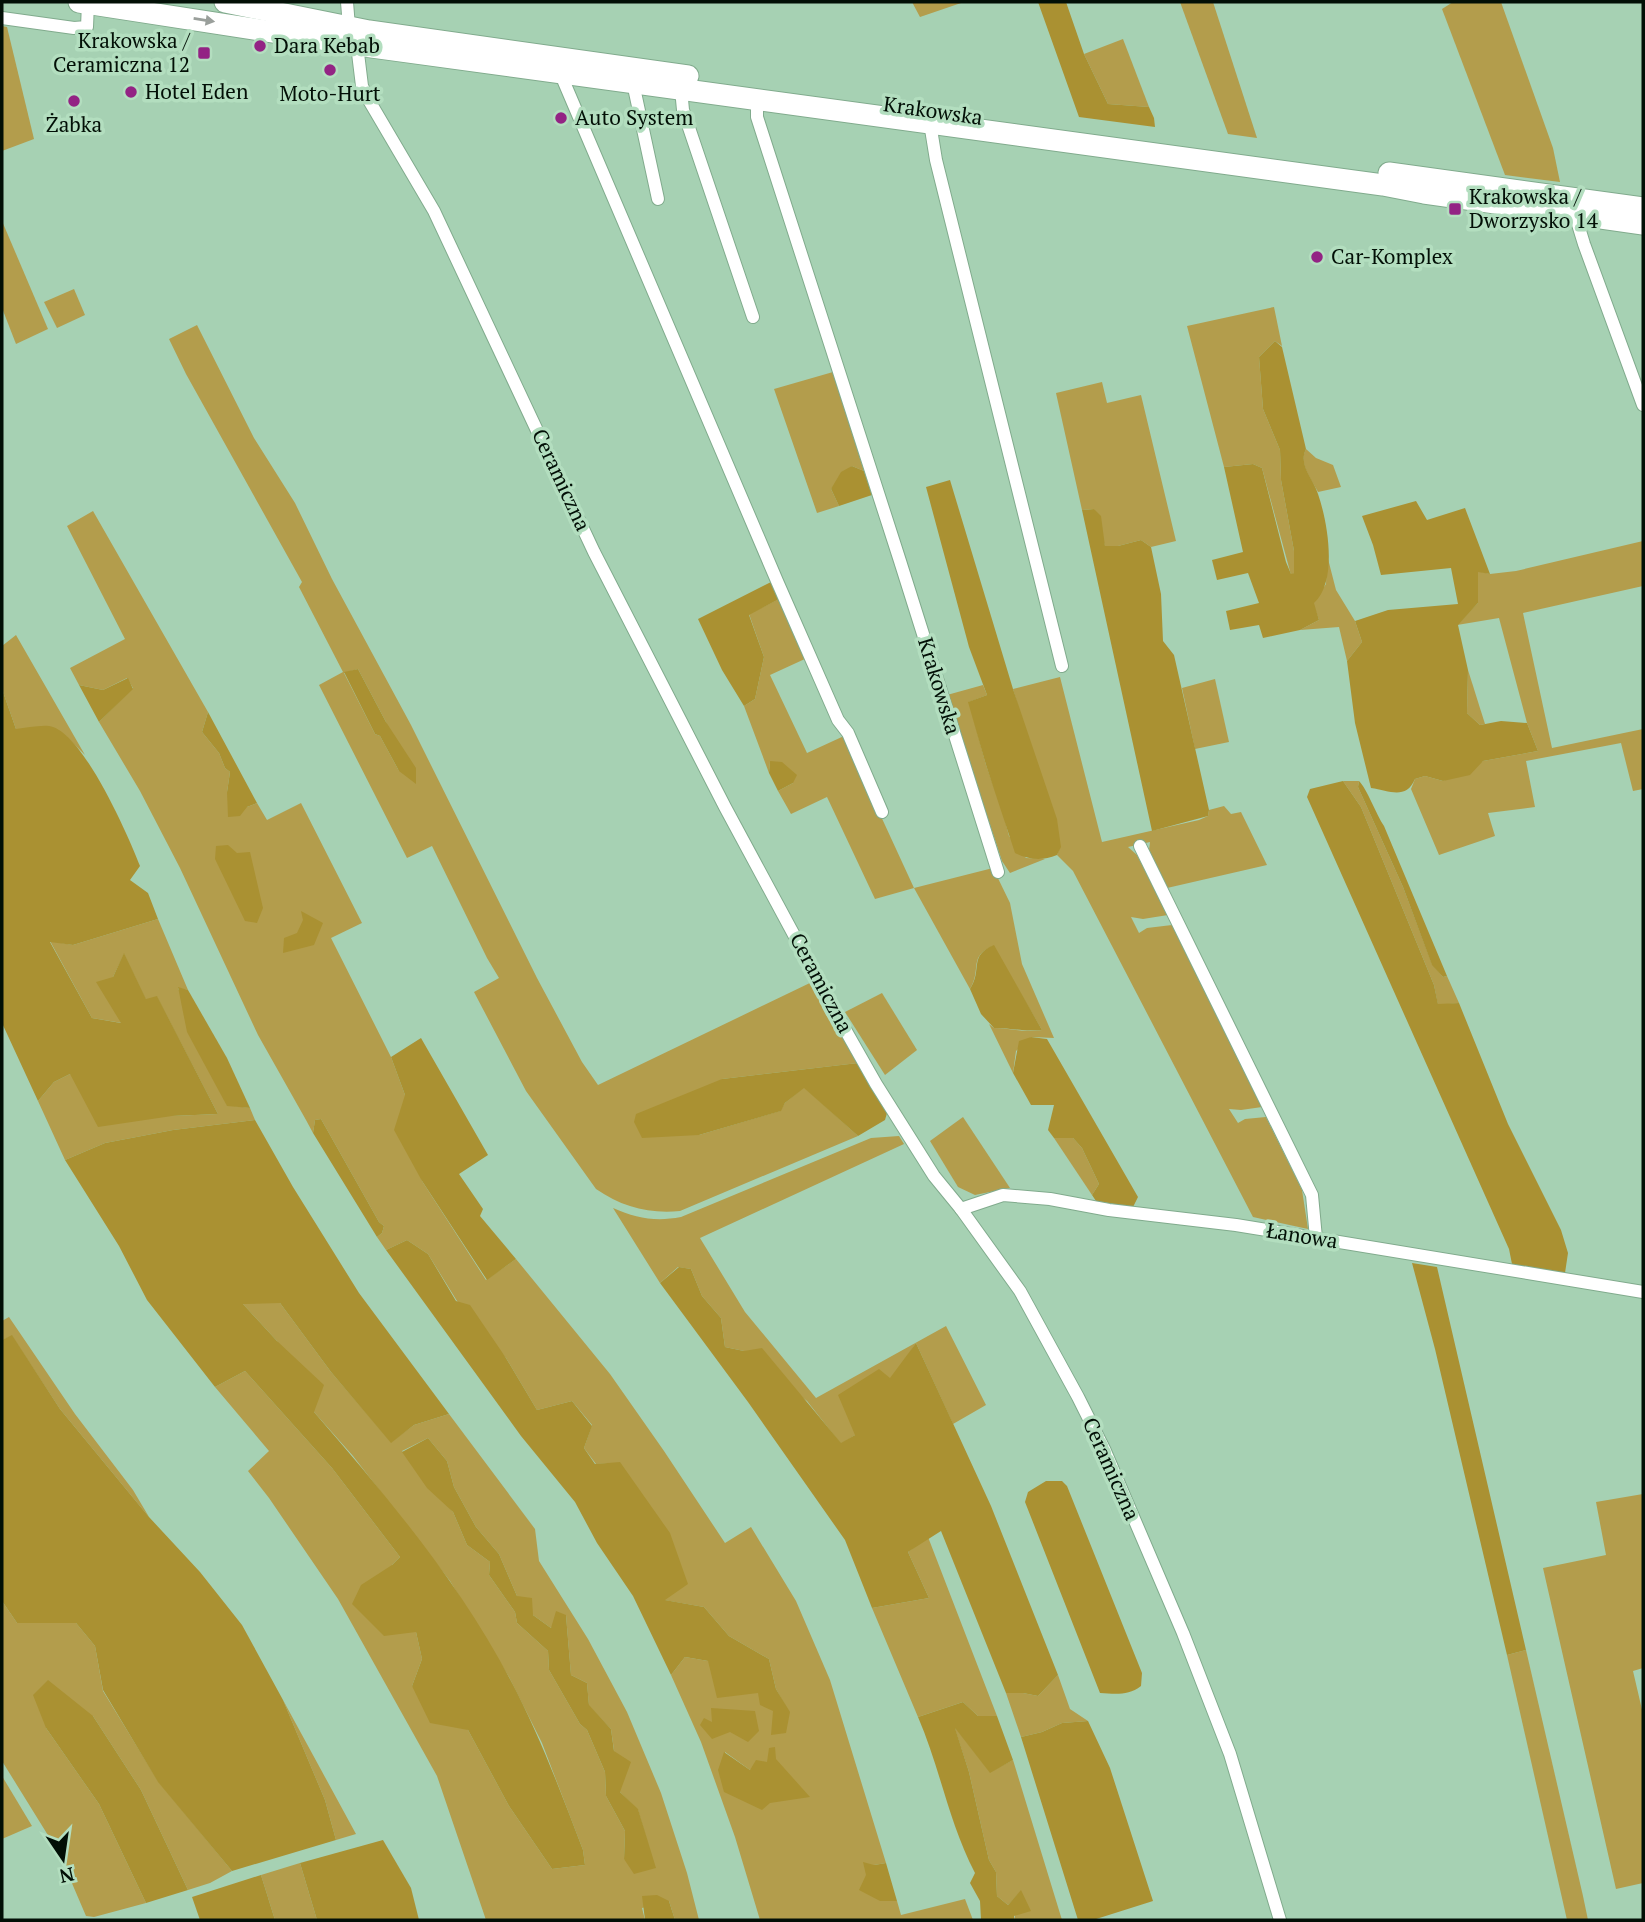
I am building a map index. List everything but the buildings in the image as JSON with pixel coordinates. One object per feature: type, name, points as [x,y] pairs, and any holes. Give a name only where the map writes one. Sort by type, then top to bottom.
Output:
[{"type":"main road","name":"Krakowska","points":[[83,2],[746,85],[1578,207],[1643,224]]},
{"type":"main road","name":"Krakowska","points":[[225,2],[353,36],[564,74],[1382,185],[1424,193],[1578,207],[1643,208]]},
{"type":"street","name":"Krakowska","points":[[2,18],[74,28],[87,27],[83,2]]},
{"type":"street","name":"Ceramiczna","points":[[347,2],[362,86],[367,97],[435,211],[594,552],[725,807],[876,1084],[934,1176],[1020,1291],[1051,1343],[1105,1451],[1183,1633],[1230,1754],[1280,1920]]},
{"type":"street","points":[[564,74],[564,82],[777,581],[882,812]]},
{"type":"street","points":[[633,83],[658,200]]},
{"type":"street","points":[[681,89],[683,110],[753,317]]},
{"type":"street","name":"Krakowska","points":[[757,100],[757,117],[998,872]]},
{"type":"street","points":[[930,123],[936,160],[1062,666]]},
{"type":"street","points":[[1578,207],[1577,221],[1584,244],[1643,405]]},
{"type":"street","points":[[1140,846],[1312,1195],[1316,1238]]},
{"type":"street","name":"Łanowa","points":[[961,1209],[1003,1195],[1038,1198],[1108,1210],[1236,1225],[1643,1292]]},
{"type":"shaded area","points":[[912,2],[964,2],[920,17]]},
{"type":"shaded area","points":[[1038,2],[1066,2],[1084,54],[1108,104],[1149,107],[1155,127],[1079,117]]},
{"type":"shaded area","points":[[1180,2],[1213,2],[1257,138],[1228,134]]},
{"type":"shaded area","points":[[1453,2],[1501,2],[1553,148],[1560,182],[1505,175],[1442,9]]},
{"type":"shaded area","points":[[2,26],[7,27],[34,139],[2,151]]},
{"type":"shaded area","points":[[1123,39],[1149,107],[1108,104],[1084,54]]},
{"type":"shaded area","points":[[2,221],[48,329],[16,344],[2,308]]},
{"type":"shaded area","points":[[74,289],[85,315],[57,328],[44,302]]},
{"type":"shaded area","points":[[1274,307],[1282,346],[1275,341],[1259,357],[1263,409],[1280,450],[1281,480],[1294,551],[1294,573],[1291,575],[1262,468],[1253,464],[1224,467],[1187,326]]},
{"type":"shaded area","points":[[197,325],[254,438],[295,503],[332,579],[411,725],[537,978],[582,1062],[598,1085],[814,981],[858,1063],[722,1079],[699,1135],[780,1111],[785,1103],[804,1087],[858,1136],[680,1211],[636,1208],[596,1189],[526,1091],[474,992],[499,978],[432,846],[407,858],[319,685],[343,672],[299,587],[302,582],[169,339]],"holes":[[[358,669],[386,722],[399,771],[380,736],[375,734],[344,673]]]},
{"type":"shaded area","points":[[1275,341],[1282,347],[1306,449],[1305,466],[1322,506],[1329,551],[1326,581],[1314,603],[1319,620],[1300,630],[1263,638],[1259,625],[1230,630],[1226,611],[1259,603],[1248,573],[1217,580],[1212,560],[1243,552],[1224,467],[1253,464],[1262,468],[1286,562],[1291,574],[1294,573],[1294,551],[1281,480],[1280,450],[1263,409],[1259,357]]},
{"type":"shaded area","points":[[833,372],[864,471],[852,466],[831,489],[839,506],[817,513],[774,389]]},
{"type":"shaded area","points":[[1102,382],[1107,403],[1141,395],[1176,541],[1151,547],[1141,540],[1118,546],[1105,546],[1094,509],[1082,510],[1056,393]]},
{"type":"shaded area","points":[[1306,449],[1316,458],[1333,465],[1341,487],[1318,492],[1304,465]]},
{"type":"shaded area","points":[[852,466],[864,471],[872,495],[839,506],[831,489],[841,472]]},
{"type":"shaded area","points":[[950,480],[1013,689],[1057,819],[1061,847],[1057,855],[1052,857],[1036,859],[1015,853],[968,702],[987,695],[969,647],[926,487]]},
{"type":"shaded area","points":[[1416,501],[1427,520],[1465,508],[1490,574],[1478,572],[1478,603],[1458,625],[1468,670],[1467,713],[1480,725],[1501,721],[1527,723],[1538,751],[1483,761],[1470,775],[1443,781],[1425,776],[1415,779],[1407,790],[1397,792],[1371,788],[1355,723],[1347,661],[1362,642],[1355,621],[1388,610],[1458,604],[1451,568],[1381,575],[1362,516]]},
{"type":"shaded area","points":[[1094,509],[1101,516],[1105,546],[1118,546],[1141,540],[1151,547],[1161,594],[1163,641],[1174,655],[1209,810],[1208,816],[1152,831],[1082,510]]},
{"type":"shaded area","points":[[93,511],[208,712],[202,732],[230,772],[227,792],[247,807],[257,803],[267,820],[301,803],[362,923],[331,938],[391,1057],[405,1095],[422,1181],[486,1280],[516,1259],[610,1374],[725,1543],[751,1527],[796,1601],[830,1680],[886,1863],[874,1865],[880,1901],[897,1901],[901,1915],[965,1899],[973,1920],[760,1920],[735,1837],[701,1742],[671,1675],[685,1657],[708,1661],[789,1712],[776,1689],[769,1659],[729,1636],[704,1607],[664,1600],[620,1463],[596,1464],[584,1448],[592,1425],[572,1401],[537,1410],[506,1358],[457,1301],[428,1254],[407,1240],[386,1250],[377,1237],[384,1226],[379,1222],[321,1119],[315,1120],[313,1133],[258,1035],[180,868],[140,791],[99,722],[133,688],[127,678],[103,690],[79,685],[70,668],[125,639],[67,526]],"holes":[[[725,1752],[750,1770],[767,1763],[724,1792]]]},
{"type":"shaded area","points":[[1643,541],[1643,586],[1523,613],[1552,748],[1643,729],[1643,789],[1633,791],[1621,743],[1526,761],[1535,807],[1488,813],[1495,836],[1439,855],[1411,789],[1415,779],[1425,776],[1443,781],[1483,761],[1538,751],[1527,723],[1499,618],[1457,625],[1478,603],[1478,571],[1490,574],[1516,571]]},
{"type":"shaded area","points":[[1327,555],[1336,590],[1355,621],[1362,642],[1347,661],[1339,627],[1300,630],[1319,620],[1313,603],[1326,584]]},
{"type":"shaded area","points":[[773,581],[781,598],[749,615],[764,657],[755,699],[744,706],[722,670],[698,619]]},
{"type":"shaded area","points":[[781,598],[807,658],[770,675],[807,753],[844,736],[914,888],[875,899],[827,797],[791,814],[778,791],[793,783],[770,761],[769,773],[744,706],[755,699],[764,657],[749,614]]},
{"type":"shaded area","points":[[16,635],[85,755],[66,736],[16,729],[2,689],[2,646]]},
{"type":"shaded area","points":[[358,669],[386,722],[416,768],[416,784],[399,771],[380,736],[375,734],[344,672]]},
{"type":"shaded area","points":[[1468,670],[1485,724],[1480,725],[1467,713]]},
{"type":"shaded area","points":[[1060,677],[1102,842],[1199,820],[1208,816],[1209,810],[1224,806],[1231,814],[1241,812],[1267,865],[1167,888],[1149,851],[1150,842],[1128,847],[1137,855],[1168,915],[1143,919],[1131,917],[1139,933],[1147,928],[1172,925],[1262,1107],[1229,1109],[1238,1123],[1245,1119],[1266,1117],[1302,1190],[1308,1229],[1253,1217],[1073,871],[1057,855],[1060,847],[1013,689]]},
{"type":"shaded area","points":[[128,678],[133,689],[99,722],[79,685],[103,690]]},
{"type":"shaded area","points":[[1215,679],[1229,742],[1195,749],[1182,688]]},
{"type":"shaded area","points":[[983,685],[987,695],[969,702],[1009,836],[1026,858],[1045,859],[1010,873],[1002,861],[947,695]]},
{"type":"shaded area","points":[[2,689],[16,729],[49,726],[62,732],[89,764],[115,809],[140,866],[130,880],[148,893],[158,919],[73,945],[50,942],[92,1018],[121,1023],[96,982],[113,977],[124,953],[146,999],[157,996],[218,1114],[172,1116],[98,1127],[70,1074],[54,1082],[38,1101],[2,1023]]},
{"type":"shaded area","points":[[208,712],[257,803],[247,807],[240,816],[228,817],[227,792],[230,772],[202,732]]},
{"type":"shaded area","points":[[770,761],[782,762],[797,775],[793,783],[778,791],[769,773]]},
{"type":"shaded area","points":[[1343,781],[1359,781],[1358,787],[1403,887],[1432,964],[1443,977],[1447,976],[1459,1003],[1438,1005],[1434,985],[1361,807]]},
{"type":"shaded area","points":[[1343,781],[1361,807],[1434,985],[1438,1004],[1459,1003],[1508,1124],[1561,1230],[1568,1253],[1565,1273],[1512,1264],[1509,1249],[1307,797],[1310,789]]},
{"type":"shaded area","points":[[1359,781],[1384,826],[1447,976],[1443,977],[1432,965],[1403,887],[1358,787]]},
{"type":"shaded area","points":[[228,845],[237,853],[250,852],[263,908],[257,923],[245,921],[215,859],[216,846]]},
{"type":"shaded area","points":[[993,868],[1010,903],[1022,964],[1054,1038],[1031,1037],[1016,1051],[1013,1073],[989,1024],[994,1028],[1042,1030],[993,946],[985,950],[978,959],[970,989],[914,888]]},
{"type":"shaded area","points":[[301,911],[323,923],[314,945],[283,953],[284,938],[297,933],[303,920]]},
{"type":"shaded area","points":[[158,919],[188,990],[178,988],[227,1105],[250,1108],[255,1120],[173,1130],[105,1143],[65,1160],[38,1101],[54,1082],[70,1074],[172,1116],[218,1114],[157,997],[146,1000],[124,954],[113,977],[122,1023],[92,1018],[50,941],[73,945]]},
{"type":"shaded area","points":[[994,945],[1042,1030],[994,1028],[981,1014],[970,989],[976,975],[978,958]]},
{"type":"shaded area","points":[[178,987],[188,990],[227,1058],[250,1108],[227,1106],[187,1032]]},
{"type":"shaded area","points":[[882,993],[917,1050],[885,1075],[845,1012]]},
{"type":"shaded area","points":[[1031,1037],[1047,1039],[1138,1197],[1133,1207],[1096,1201],[1092,1195],[1099,1184],[1082,1148],[1073,1138],[1054,1138],[1048,1130],[1054,1105],[1031,1105],[1013,1073],[1019,1041]]},
{"type":"shaded area","points":[[421,1038],[488,1155],[459,1174],[483,1209],[480,1216],[516,1259],[487,1280],[422,1181],[394,1130],[405,1095],[391,1057]]},
{"type":"shaded area","points":[[858,1063],[887,1113],[885,1120],[858,1136],[804,1088],[785,1103],[781,1111],[699,1135],[642,1138],[634,1122],[636,1114],[722,1079]]},
{"type":"shaded area","points":[[963,1117],[1010,1188],[975,1195],[958,1187],[930,1141]]},
{"type":"shaded area","points":[[321,1119],[379,1222],[384,1226],[377,1237],[313,1133],[315,1120]]},
{"type":"shaded area","points":[[255,1120],[359,1293],[449,1414],[414,1425],[391,1443],[331,1372],[280,1303],[243,1304],[277,1341],[324,1385],[314,1412],[420,1540],[490,1643],[540,1742],[583,1850],[585,1865],[552,1869],[509,1806],[468,1730],[430,1723],[412,1686],[422,1659],[416,1632],[384,1636],[352,1604],[361,1585],[400,1557],[332,1468],[245,1371],[215,1387],[147,1300],[119,1246],[65,1160],[105,1143],[173,1130]]},
{"type":"shaded area","points":[[899,1136],[904,1144],[700,1238],[745,1312],[816,1398],[946,1326],[986,1405],[953,1424],[916,1343],[855,1435],[841,1444],[807,1401],[744,1351],[725,1347],[721,1318],[702,1296],[691,1269],[678,1267],[660,1283],[613,1208],[646,1218],[681,1217],[871,1138]]},
{"type":"shaded area","points":[[1054,1138],[1073,1138],[1082,1148],[1099,1184],[1092,1195]]},
{"type":"shaded area","points":[[407,1240],[428,1254],[456,1301],[470,1305],[537,1410],[572,1401],[592,1426],[584,1448],[595,1464],[620,1462],[670,1533],[688,1584],[665,1600],[704,1607],[729,1636],[769,1659],[776,1689],[790,1712],[786,1733],[771,1735],[773,1711],[760,1705],[758,1693],[717,1698],[708,1661],[685,1657],[671,1675],[633,1596],[597,1543],[575,1502],[521,1436],[386,1250]]},
{"type":"shaded area","points":[[1412,1263],[1437,1267],[1526,1650],[1507,1655]]},
{"type":"shaded area","points":[[679,1267],[691,1269],[702,1296],[721,1318],[725,1347],[744,1351],[762,1348],[841,1443],[855,1435],[838,1395],[879,1369],[890,1378],[916,1343],[991,1506],[1058,1675],[1038,1696],[1006,1693],[941,1531],[908,1552],[929,1598],[872,1608],[845,1540],[660,1283]]},
{"type":"shaded area","points":[[242,1303],[280,1303],[331,1372],[391,1442],[414,1425],[449,1414],[535,1529],[539,1561],[588,1639],[627,1712],[661,1793],[699,1920],[675,1920],[669,1901],[642,1908],[645,1920],[486,1920],[437,1776],[338,1599],[248,1471],[269,1451],[215,1387],[245,1371],[332,1468],[400,1557],[392,1565],[416,1632],[422,1659],[412,1686],[468,1730],[509,1806],[552,1869],[585,1865],[583,1850],[542,1743],[509,1677],[450,1581],[353,1456],[314,1412],[277,1341]],"holes":[[[428,1438],[447,1461],[454,1487],[476,1527],[499,1554],[517,1596],[533,1615],[551,1628],[566,1615],[571,1675],[587,1683],[589,1706],[611,1729],[620,1792],[638,1810],[655,1868],[624,1859],[625,1831],[606,1796],[605,1772],[587,1730],[580,1724],[549,1670],[548,1651],[517,1623],[515,1612],[489,1575],[490,1562],[467,1545],[453,1512],[402,1451]]]},
{"type":"shaded area","points":[[9,1317],[75,1414],[133,1490],[149,1517],[60,1409],[12,1336],[2,1340],[2,1321]]},
{"type":"shaded area","points":[[12,1335],[60,1409],[242,1625],[283,1700],[325,1800],[336,1840],[232,1871],[158,1782],[103,1690],[95,1646],[76,1623],[17,1623],[2,1601],[2,1340]]},
{"type":"shaded area","points":[[428,1438],[447,1461],[454,1487],[476,1527],[499,1554],[517,1596],[532,1598],[533,1615],[551,1628],[556,1611],[566,1615],[571,1675],[587,1683],[589,1705],[611,1729],[614,1751],[631,1762],[620,1792],[638,1809],[656,1868],[634,1874],[624,1859],[625,1831],[606,1796],[605,1772],[587,1730],[580,1724],[549,1670],[548,1651],[517,1623],[515,1612],[489,1575],[490,1562],[467,1545],[453,1512],[427,1488],[402,1452]]},
{"type":"shaded area","points":[[1046,1481],[1062,1481],[1067,1486],[1142,1673],[1141,1686],[1131,1691],[1121,1694],[1100,1693],[1025,1502],[1028,1492]]},
{"type":"shaded area","points":[[1643,1494],[1643,1668],[1633,1671],[1643,1714],[1643,1883],[1616,1889],[1543,1568],[1606,1555],[1596,1502]]},
{"type":"shaded area","points":[[928,1537],[997,1716],[978,1716],[963,1702],[918,1717],[872,1608],[929,1598],[908,1552]]},
{"type":"shaded area","points":[[2,1601],[17,1623],[76,1623],[95,1646],[103,1691],[158,1781],[232,1871],[210,1883],[188,1890],[141,1790],[93,1716],[46,1728],[99,1804],[146,1903],[94,1917],[86,1916],[59,1853],[2,1761]]},
{"type":"shaded area","points":[[1526,1650],[1588,1920],[1567,1920],[1507,1655]]},
{"type":"shaded area","points":[[1058,1675],[1070,1709],[1088,1721],[1062,1723],[1021,1737],[1006,1693],[1038,1696]]},
{"type":"shaded area","points":[[48,1680],[93,1716],[141,1790],[188,1890],[146,1903],[99,1804],[46,1728],[33,1695]]},
{"type":"shaded area","points":[[283,1700],[356,1834],[336,1840],[325,1800]]},
{"type":"shaded area","points":[[963,1702],[978,1716],[997,1716],[1013,1760],[990,1773],[955,1728],[969,1772],[989,1860],[996,1872],[997,1896],[1008,1905],[1021,1890],[1031,1911],[1014,1916],[1014,1920],[981,1920],[980,1901],[970,1883],[975,1873],[958,1835],[918,1717]]},
{"type":"shaded area","points":[[711,1708],[755,1711],[759,1731],[748,1742],[730,1732],[712,1739],[700,1725],[704,1718],[712,1722]]},
{"type":"shaded area","points":[[1088,1721],[1110,1768],[1153,1901],[1093,1920],[1078,1920],[1021,1737],[1062,1723]]},
{"type":"shaded area","points":[[954,1726],[990,1772],[1013,1760],[1062,1920],[1014,1920],[1021,1891],[1008,1905],[997,1896],[996,1872],[989,1860],[969,1772]]},
{"type":"shaded area","points":[[775,1747],[776,1759],[810,1797],[770,1803],[762,1810],[724,1792],[718,1770],[724,1752],[750,1770],[756,1760],[767,1762],[769,1748]]},
{"type":"shaded area","points":[[2,1776],[32,1826],[2,1839]]},
{"type":"shaded area","points":[[383,1840],[411,1888],[419,1920],[317,1920],[300,1863]]},
{"type":"shaded area","points":[[863,1862],[874,1865],[886,1863],[897,1901],[880,1901],[859,1890],[866,1875]]},
{"type":"shaded area","points":[[300,1863],[317,1920],[275,1920],[261,1875]]},
{"type":"shaded area","points":[[261,1875],[275,1920],[200,1920],[192,1897]]},
{"type":"shaded area","points":[[657,1895],[669,1901],[675,1920],[645,1920],[642,1896]]},
{"type":"place","name":"Dara Kebab","points":[[260,46]]},
{"type":"place","name":"Krakowska / Ceramiczna 12","points":[[204,53]]},
{"type":"place","name":"Moto-Hurt","points":[[330,70]]},
{"type":"place","name":"Hotel Eden","points":[[131,92]]},
{"type":"place","name":"Żabka","points":[[74,101]]},
{"type":"place","name":"Auto System","points":[[561,118]]},
{"type":"place","name":"Krakowska / Dworzysko 14","points":[[1455,209]]},
{"type":"place","name":"Car-Komplex","points":[[1317,257]]}]
